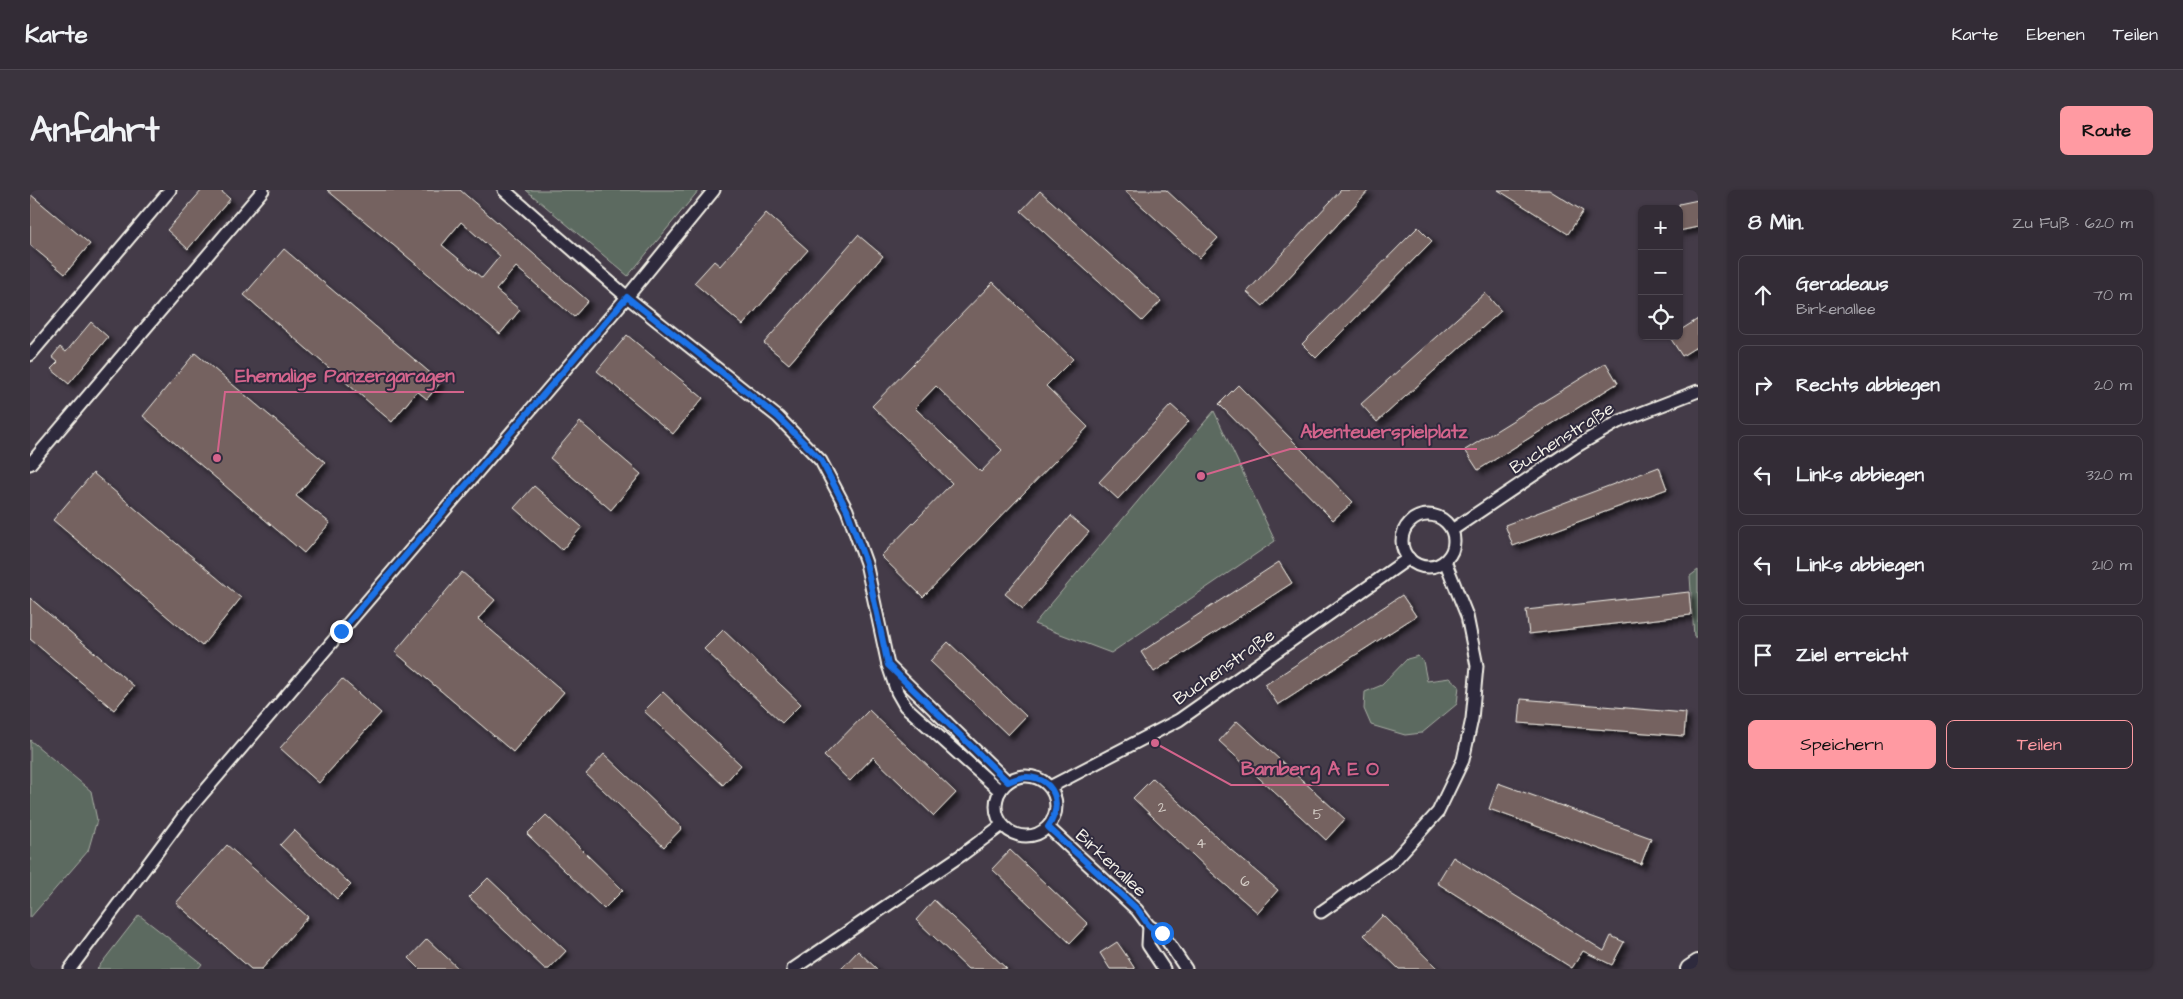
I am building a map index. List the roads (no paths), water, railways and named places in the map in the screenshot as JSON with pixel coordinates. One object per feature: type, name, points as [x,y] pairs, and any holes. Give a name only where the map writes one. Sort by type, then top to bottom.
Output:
[{"type":"main road","points":[[1689,969],[1698,963]]},
{"type":"street","points":[[30,355],[170,190]]},
{"type":"street","points":[[30,464],[263,190]]},
{"type":"street","points":[[504,190],[627,297],[778,417],[821,460],[847,510],[866,563],[888,665],[897,692],[905,706],[1000,791]]},
{"type":"street","points":[[70,969],[186,813],[627,297],[714,190]]},
{"type":"street","name":"Buchenstraße","points":[[1452,530],[1610,426],[1698,390]]},
{"type":"street","points":[[1430,514],[1447,522],[1452,530],[1454,546],[1451,554],[1445,561],[1426,567],[1415,564],[1404,550],[1402,541],[1408,524],[1415,518],[1430,514]]},
{"type":"street","name":"Buchenstraße","points":[[1050,787],[1179,720],[1409,558]]},
{"type":"street","points":[[1321,912],[1393,862],[1438,812],[1463,760],[1472,719],[1477,666],[1467,616],[1445,561]]},
{"type":"street","points":[[888,665],[1008,782]]},
{"type":"street","points":[[1030,776],[1041,779],[1050,787],[1055,797],[1057,808],[1054,818],[1048,827],[1040,833],[1030,836],[1019,836],[1010,832],[1002,825],[996,808],[1000,791],[1008,782],[1018,777],[1030,776]]},
{"type":"street","points":[[793,969],[963,854],[1002,825]]},
{"type":"street","name":"Birkenallee","points":[[1048,827],[1138,910],[1149,926],[1162,933],[1186,969]]},
{"type":"street","points":[[1149,926],[1148,946],[1164,969]]},
{"type":"place","name":"Ehemalige Panzergaragen","points":[[217,458]]},
{"type":"place","name":"Abenteuerspielplatz","points":[[1201,476]]},
{"type":"place","name":"Bamberg A E O","points":[[1155,743]]}]
